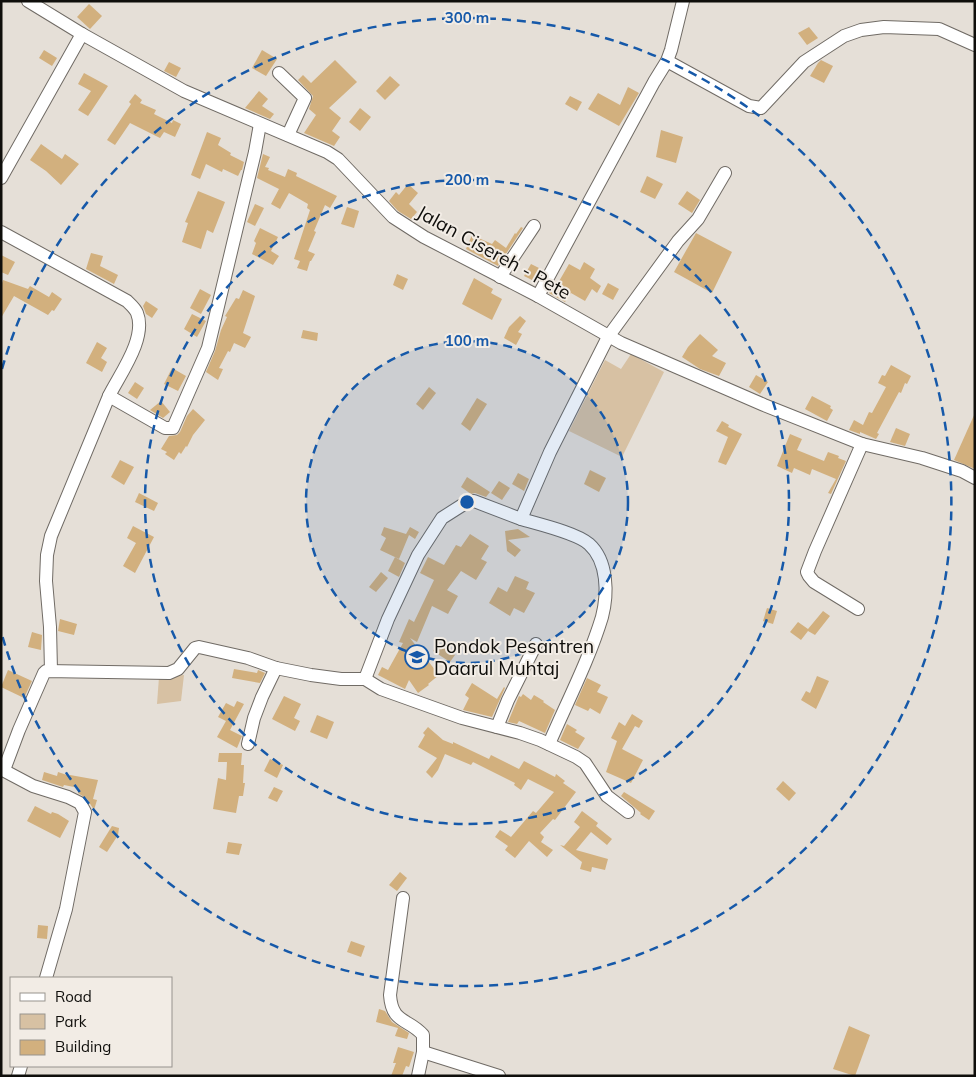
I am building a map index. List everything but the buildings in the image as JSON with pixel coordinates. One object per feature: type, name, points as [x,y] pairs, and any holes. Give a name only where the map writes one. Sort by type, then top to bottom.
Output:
[{"type":"street","name":"Jalan Cisereh - Pete","points":[[28,1],[82,34],[184,91],[326,152],[338,159],[393,217],[424,237],[538,296],[608,337],[764,405],[862,444],[922,458],[962,471],[975,478]]},
{"type":"street","points":[[538,296],[667,61],[682,1]]},
{"type":"street","points":[[667,61],[749,106],[761,108],[804,62],[844,36],[862,30],[884,28],[939,29],[975,45]]},
{"type":"street","points":[[1,178],[82,34]]},
{"type":"street","points":[[279,73],[305,98],[288,135]]},
{"type":"street","points":[[109,396],[165,428],[169,429],[175,426],[210,340],[260,124]]},
{"type":"street","points":[[521,519],[550,452],[608,337],[678,241],[698,219],[725,173]]},
{"type":"street","points":[[500,278],[534,226]]},
{"type":"street","points":[[1,232],[127,301],[136,312],[139,325],[138,338],[109,396],[51,536],[47,555],[46,581],[51,671]]},
{"type":"street","points":[[858,609],[814,582],[807,572],[862,444]]},
{"type":"street","points":[[365,679],[388,619],[418,555],[442,518],[464,504],[474,501],[521,519],[578,537],[589,544],[598,555],[602,564],[605,596],[602,616],[549,744]]},
{"type":"street","points":[[497,727],[508,700],[536,644]]},
{"type":"street","points":[[46,977],[66,909],[85,812],[80,803],[33,786],[3,769],[44,673],[51,671],[169,673],[178,669],[195,648],[199,647],[240,656],[276,668],[341,680],[365,679],[390,692],[462,718],[520,733],[576,757],[585,763],[607,796],[628,812]]},
{"type":"street","points":[[248,744],[259,704],[276,668]]},
{"type":"street","points":[[404,898],[390,995],[391,1005],[400,1018],[423,1034],[423,1052],[418,1076]]},
{"type":"street","points":[[423,1052],[500,1076]]},
{"type":"green space","points":[[631,354],[664,372],[622,457],[569,431],[605,360],[621,369]]},
{"type":"green space","points":[[184,675],[181,701],[157,704],[159,677]]},
{"type":"place","name":"Pondok Pesantren Daarul Muhtaj","points":[[417,657]]}]
